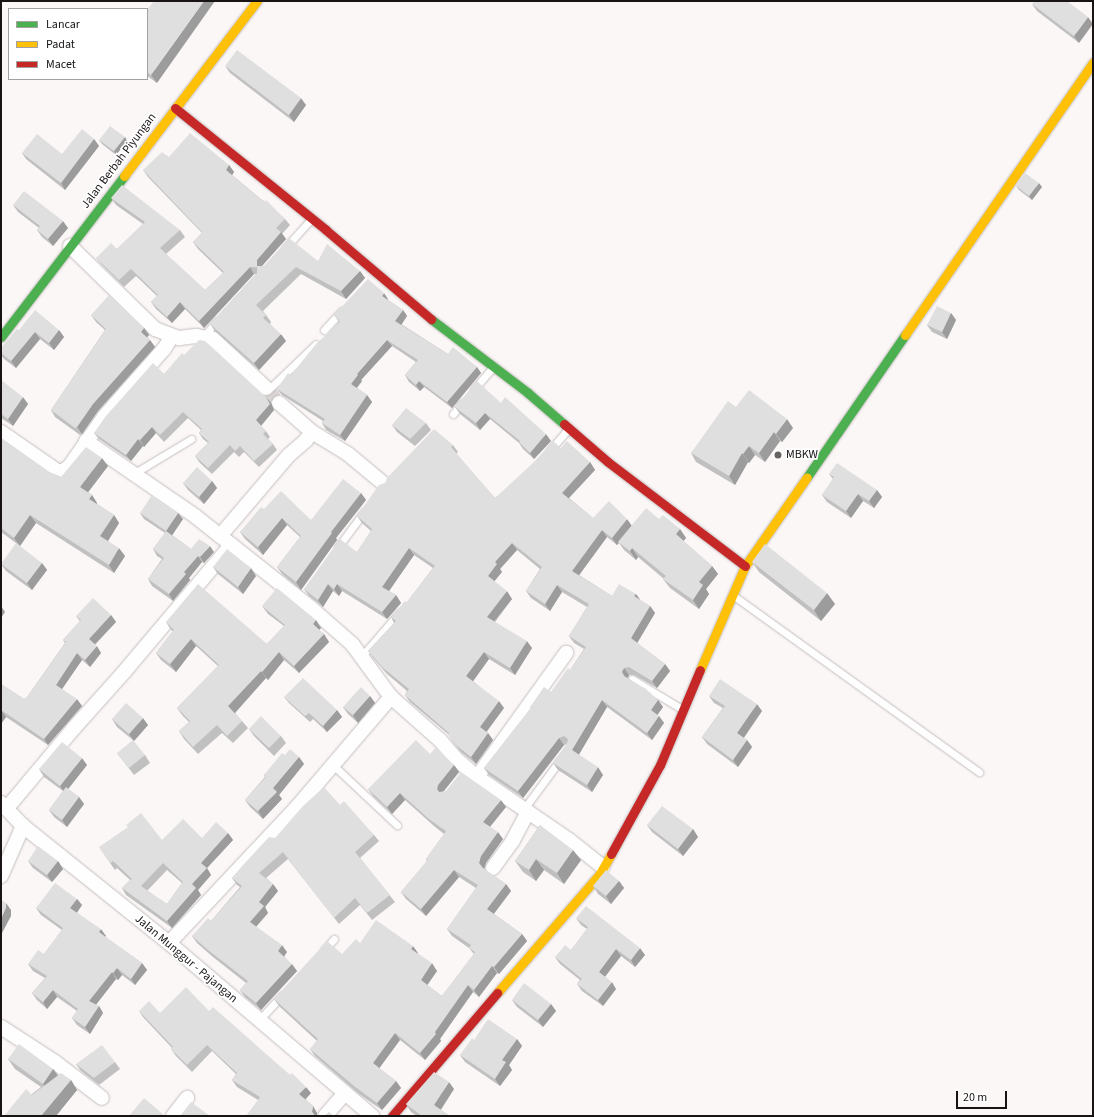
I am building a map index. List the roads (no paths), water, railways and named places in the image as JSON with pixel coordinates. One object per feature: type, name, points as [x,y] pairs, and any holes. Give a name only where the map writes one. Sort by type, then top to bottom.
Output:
[{"type":"street","name":"Jalan Berbah Piyungan","points":[[1,336],[257,1]]},
{"type":"street","points":[[392,1116],[599,875],[660,765],[745,566],[1093,63]]},
{"type":"street","points":[[176,108],[234,158],[312,219],[375,276],[493,366],[570,428],[608,462],[657,502],[745,566]]},
{"type":"street","points":[[70,246],[155,329],[178,338],[203,337],[213,339],[267,389]]},
{"type":"street","points":[[1,432],[60,473],[69,467],[104,417],[164,349],[172,336]]},
{"type":"street","points":[[279,403],[312,432],[348,454],[384,484]]},
{"type":"street","points":[[4,806],[125,671],[289,455],[306,440],[312,432]]},
{"type":"street","points":[[86,441],[195,516],[225,541],[303,597],[352,644],[391,697],[470,774],[569,840],[603,867]]},
{"type":"street","points":[[470,774],[566,653]]},
{"type":"street","points":[[169,943],[297,807],[391,697]]},
{"type":"street","name":"Jalan Munggur - Pajangan","points":[[4,806],[23,826],[169,943],[372,1116]]},
{"type":"street","points":[[493,868],[513,840],[526,811]]},
{"type":"street","points":[[1,876],[23,826]]},
{"type":"street","points":[[1,1027],[55,1062],[102,1098]]},
{"type":"street","points":[[325,1116],[345,1093]]},
{"type":"street","points":[[173,1116],[187,1098]]},
{"type":"lane","points":[[280,253],[312,219]]},
{"type":"lane","points":[[324,330],[345,307]]},
{"type":"lane","points":[[203,337],[223,315]]},
{"type":"lane","points":[[267,389],[316,344]]},
{"type":"lane","points":[[453,414],[493,366]]},
{"type":"lane","points":[[545,455],[570,428]]},
{"type":"lane","points":[[132,474],[191,439]]},
{"type":"lane","points":[[333,555],[370,503]]},
{"type":"lane","points":[[732,594],[979,772]]},
{"type":"lane","points":[[361,657],[402,610]]},
{"type":"lane","points":[[632,679],[684,710]]},
{"type":"lane","points":[[526,811],[564,755]]},
{"type":"lane","points":[[332,765],[396,825]]},
{"type":"lane","points":[[318,956],[334,939]]},
{"type":"lane","points":[[259,1020],[286,991]]},
{"type":"tunnel","points":[[266,388],[279,403]]},
{"type":"place","name":"MBKW","points":[[778,455]]}]
